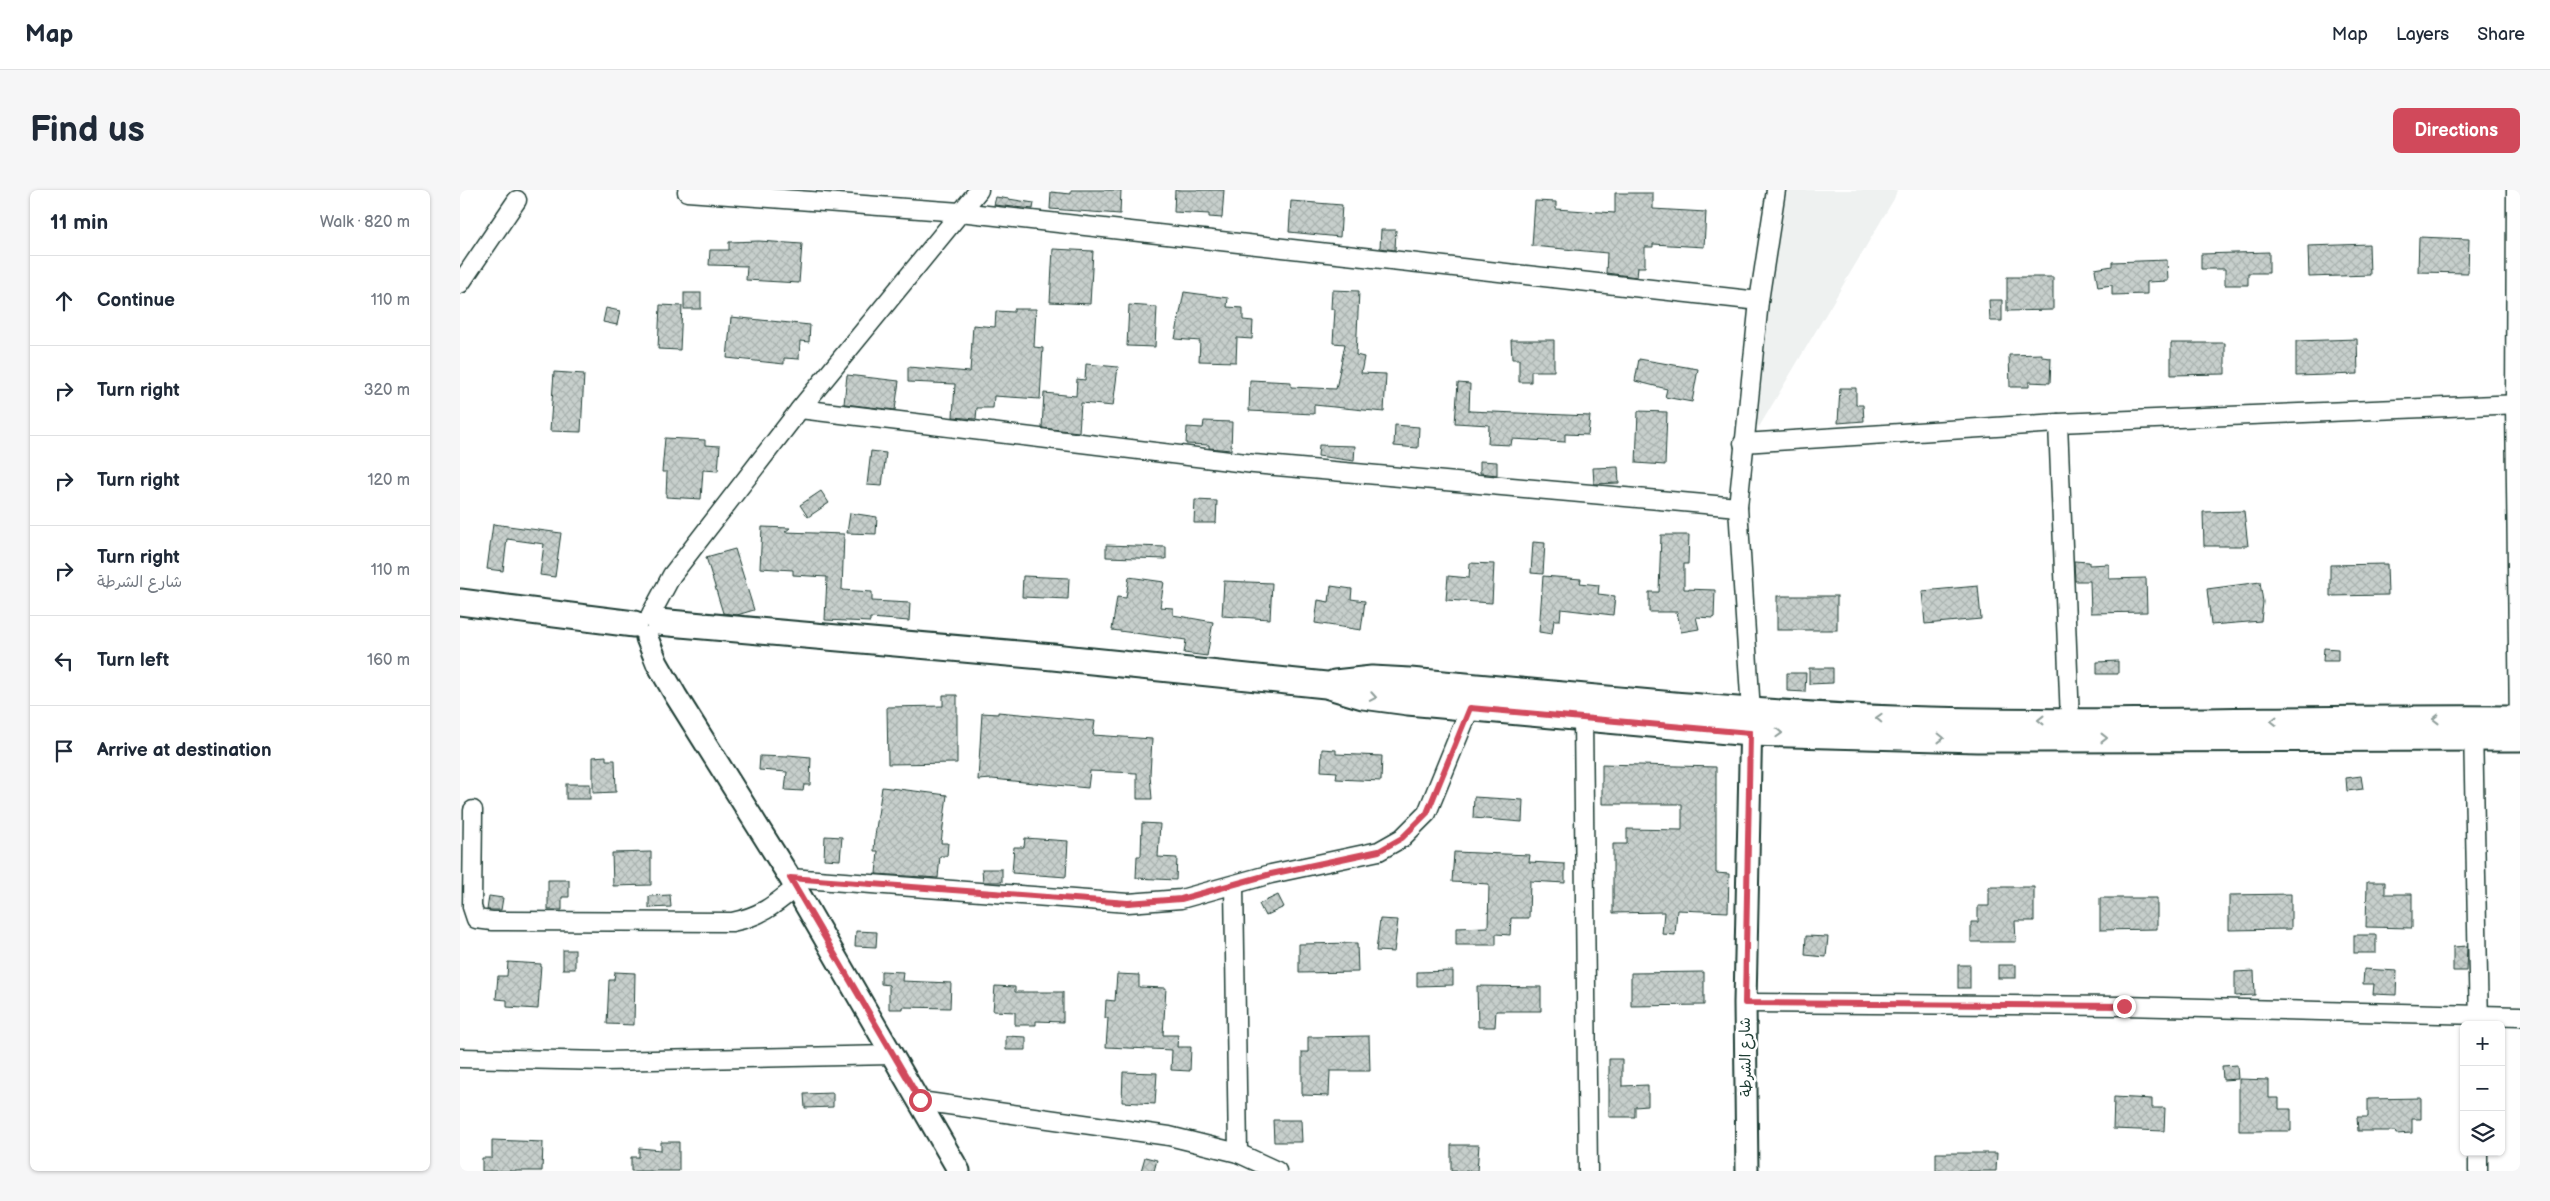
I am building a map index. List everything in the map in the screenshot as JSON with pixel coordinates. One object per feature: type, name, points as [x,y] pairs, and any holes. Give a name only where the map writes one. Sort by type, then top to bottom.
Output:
[{"type":"main road","points":[[460,602],[647,624],[1034,655],[1326,685],[1386,700],[1583,719],[1751,723],[1977,739],[2473,729],[2520,719]]},
{"type":"main road","points":[[1326,685],[1372,679],[1410,681],[1751,723],[1898,719],[2070,720],[2473,729],[2520,738]]},
{"type":"street","points":[[959,1171],[920,1100],[792,883],[657,664],[647,624],[672,575],[800,409],[979,190]]},
{"type":"street","points":[[1751,723],[1738,507],[1743,443],[1759,301],[1776,190]]},
{"type":"street","points":[[2516,190],[2520,738]]},
{"type":"street","points":[[688,192],[960,212],[1759,301]]},
{"type":"street","points":[[460,284],[517,200]]},
{"type":"street","points":[[1743,443],[2058,423],[2518,404]]},
{"type":"street","points":[[800,409],[1254,464],[1738,507]]},
{"type":"street","points":[[2058,423],[2070,720]]},
{"type":"street","points":[[792,883],[1128,903],[1181,899],[1271,874],[1379,851],[1402,838],[1427,813],[1470,708]]},
{"type":"street","points":[[1583,719],[1588,1171]]},
{"type":"street","name":"شارع الشرطة","points":[[1747,1171],[1745,1003],[1751,723]]},
{"type":"street","points":[[2473,729],[2479,1021]]},
{"type":"street","points":[[473,810],[472,907],[476,919],[501,921],[732,922],[754,918],[772,908],[792,883]]},
{"type":"street","points":[[1234,885],[1238,1153]]},
{"type":"street","points":[[1745,1003],[2124,1006],[2479,1021],[2520,1016]]},
{"type":"street","points":[[460,1058],[606,1061],[893,1055]]},
{"type":"street","points":[[920,1100],[1169,1136],[1238,1153],[1278,1171]]},
{"type":"street","points":[[2478,1156],[2478,1171]]},
{"type":"shaded area","points":[[1776,190],[1897,190],[1894,199],[1759,427],[1747,410]]},
{"type":"building","points":[[1071,190],[1121,190],[1120,214],[1050,209],[1051,192],[1071,194]]},
{"type":"building","points":[[1175,190],[1224,190],[1222,218],[1209,217],[1209,214],[1174,212]]},
{"type":"building","points":[[1615,193],[1653,193],[1653,209],[1706,212],[1704,247],[1653,244],[1653,247],[1645,247],[1645,267],[1638,267],[1637,277],[1606,273],[1607,253],[1532,246],[1535,201],[1556,202],[1556,209],[1615,213]]},
{"type":"building","points":[[996,197],[1034,203],[1033,209],[994,205]]},
{"type":"building","points":[[1291,201],[1342,205],[1340,237],[1289,232]]},
{"type":"building","points":[[1381,230],[1396,230],[1395,250],[1380,248]]},
{"type":"building","points":[[2419,237],[2469,239],[2468,273],[2418,272]]},
{"type":"building","points":[[759,241],[802,244],[799,283],[746,280],[747,266],[709,265],[710,250],[729,250],[729,242]]},
{"type":"building","points":[[2369,244],[2370,275],[2309,277],[2308,246]]},
{"type":"building","points":[[1053,249],[1093,251],[1090,304],[1050,302]]},
{"type":"building","points":[[2269,252],[2269,273],[2248,273],[2248,285],[2225,285],[2225,269],[2201,269],[2201,254]]},
{"type":"building","points":[[2167,260],[2168,281],[2147,282],[2147,294],[2112,295],[2112,285],[2098,287],[2095,269],[2112,266],[2112,262]]},
{"type":"building","points":[[2007,277],[2053,277],[2053,310],[2007,311]]},
{"type":"building","points":[[1332,290],[1359,291],[1356,355],[1364,357],[1361,373],[1386,374],[1384,412],[1314,405],[1314,414],[1249,411],[1250,380],[1291,382],[1291,387],[1336,389],[1345,344],[1333,343],[1335,309],[1331,309]]},
{"type":"building","points":[[1184,292],[1228,298],[1227,307],[1243,308],[1243,320],[1253,321],[1252,339],[1237,338],[1236,362],[1199,361],[1200,341],[1175,339]]},
{"type":"building","points":[[684,293],[701,293],[701,309],[684,309]]},
{"type":"building","points":[[1989,300],[2002,300],[2002,321],[1990,321]]},
{"type":"building","points":[[660,305],[682,306],[680,350],[658,349]]},
{"type":"building","points":[[1129,305],[1157,307],[1155,347],[1127,346]]},
{"type":"building","points":[[606,308],[620,311],[617,325],[603,322]]},
{"type":"building","points":[[1014,309],[1036,309],[1034,347],[1043,348],[1040,399],[994,396],[993,408],[977,408],[976,419],[953,417],[955,384],[908,382],[908,367],[970,372],[973,325],[995,327],[996,311],[1014,312]]},
{"type":"building","points":[[731,317],[810,325],[809,342],[800,341],[799,359],[784,358],[784,364],[727,358]]},
{"type":"building","points":[[2357,339],[2358,374],[2296,376],[2296,341]]},
{"type":"building","points":[[1511,340],[1554,340],[1554,371],[1531,371],[1531,382],[1519,382],[1519,359],[1512,359]]},
{"type":"building","points":[[2171,343],[2225,343],[2225,374],[2171,375]]},
{"type":"building","points":[[2042,354],[2042,357],[2051,358],[2050,383],[2029,382],[2029,387],[2010,387],[2009,355]]},
{"type":"building","points":[[1639,359],[1698,369],[1692,402],[1665,397],[1667,389],[1635,381]]},
{"type":"building","points":[[1086,364],[1118,367],[1113,406],[1081,403],[1079,432],[1042,428],[1044,393],[1076,396],[1077,379],[1085,380]]},
{"type":"building","points":[[554,372],[584,374],[581,432],[550,431]]},
{"type":"building","points":[[847,375],[899,381],[895,410],[844,404]]},
{"type":"building","points":[[1458,383],[1470,384],[1469,411],[1590,416],[1588,435],[1565,434],[1565,442],[1512,439],[1511,445],[1488,444],[1489,425],[1455,423]]},
{"type":"building","points":[[1840,388],[1856,388],[1856,405],[1863,405],[1864,421],[1838,423]]},
{"type":"building","points":[[1638,411],[1667,412],[1665,465],[1636,463]]},
{"type":"building","points":[[1204,421],[1232,422],[1231,450],[1209,448],[1209,445],[1186,444],[1187,427],[1203,428]]},
{"type":"building","points":[[1395,425],[1419,427],[1418,448],[1394,446]]},
{"type":"building","points":[[665,438],[705,440],[705,445],[720,446],[718,471],[703,470],[701,499],[666,497],[667,472],[662,472]]},
{"type":"building","points":[[1319,445],[1355,446],[1354,461],[1318,456]]},
{"type":"building","points":[[871,451],[886,453],[882,486],[867,485]]},
{"type":"building","points":[[1480,461],[1497,462],[1497,475],[1480,473]]},
{"type":"building","points":[[1618,467],[1619,483],[1594,484],[1593,468]]},
{"type":"building","points":[[821,491],[829,503],[808,517],[800,505]]},
{"type":"building","points":[[1195,500],[1217,501],[1216,523],[1194,523]]},
{"type":"building","points":[[2244,511],[2248,546],[2204,546],[2203,512]]},
{"type":"building","points":[[850,513],[877,517],[876,534],[847,533]]},
{"type":"building","points":[[493,524],[561,533],[555,577],[540,575],[544,544],[507,539],[503,571],[487,569]]},
{"type":"building","points":[[762,527],[790,528],[785,532],[844,534],[842,590],[872,592],[872,601],[910,603],[909,621],[870,618],[870,622],[825,620],[827,577],[793,575],[793,570],[760,568]]},
{"type":"building","points":[[1661,535],[1689,535],[1688,564],[1684,564],[1684,589],[1715,590],[1714,618],[1696,617],[1699,629],[1681,632],[1677,612],[1649,612],[1649,592],[1659,592]]},
{"type":"building","points":[[1533,542],[1545,543],[1543,574],[1531,573]]},
{"type":"building","points":[[1106,545],[1166,547],[1166,559],[1106,557]]},
{"type":"building","points":[[735,549],[754,610],[737,615],[723,613],[706,557]]},
{"type":"building","points":[[2074,561],[2089,562],[2089,565],[2109,564],[2109,579],[2146,578],[2147,612],[2091,613],[2090,581],[2075,581]]},
{"type":"building","points":[[1470,563],[1494,564],[1492,603],[1446,600],[1448,576],[1469,578]]},
{"type":"building","points":[[2387,564],[2388,595],[2330,596],[2330,565]]},
{"type":"building","points":[[1023,576],[1069,578],[1068,599],[1022,597]]},
{"type":"building","points":[[1543,576],[1581,579],[1580,583],[1599,585],[1598,594],[1615,596],[1613,615],[1561,609],[1560,620],[1554,620],[1552,634],[1539,632]]},
{"type":"building","points":[[1129,577],[1164,582],[1160,607],[1173,608],[1173,615],[1213,622],[1207,656],[1184,653],[1186,640],[1112,630],[1117,597],[1126,598]]},
{"type":"building","points":[[1224,581],[1272,583],[1270,619],[1222,616]]},
{"type":"building","points":[[2260,582],[2263,602],[2261,621],[2211,625],[2207,589]]},
{"type":"building","points":[[1331,586],[1352,589],[1351,599],[1365,601],[1361,630],[1315,623],[1318,600],[1329,602]]},
{"type":"building","points":[[1978,586],[1981,619],[1925,624],[1922,591]]},
{"type":"building","points":[[1777,596],[1837,596],[1837,630],[1777,630]]},
{"type":"building","points":[[2324,648],[2338,649],[2338,661],[2323,661]]},
{"type":"building","points":[[2118,661],[2118,674],[2097,674],[2097,662]]},
{"type":"building","points":[[1809,668],[1833,668],[1833,683],[1809,684]]},
{"type":"building","points":[[1787,673],[1806,673],[1805,692],[1787,691]]},
{"type":"building","points":[[943,695],[957,695],[957,763],[888,764],[887,707],[943,706]]},
{"type":"building","points":[[998,712],[1095,721],[1093,735],[1152,739],[1150,775],[1152,799],[1137,799],[1137,773],[1090,771],[1088,788],[992,779],[978,780],[982,713],[998,714]]},
{"type":"building","points":[[1322,749],[1336,750],[1336,754],[1382,756],[1381,781],[1336,779],[1337,772],[1321,771]]},
{"type":"building","points":[[788,755],[811,757],[810,785],[804,785],[803,791],[785,790],[787,772],[759,770],[760,756],[788,757]]},
{"type":"building","points":[[606,756],[606,760],[615,760],[616,792],[593,793],[593,757]]},
{"type":"building","points":[[1602,764],[1716,767],[1716,873],[1729,874],[1728,912],[1677,910],[1675,935],[1662,934],[1664,912],[1613,913],[1613,844],[1627,844],[1627,829],[1682,830],[1682,804],[1602,804]]},
{"type":"building","points":[[2361,776],[2363,789],[2347,791],[2346,778]]},
{"type":"building","points":[[566,784],[590,784],[590,799],[566,799]]},
{"type":"building","points":[[882,787],[947,795],[941,843],[948,843],[947,856],[940,856],[938,878],[876,874],[878,851],[874,851],[875,836]]},
{"type":"building","points":[[1474,797],[1523,800],[1522,822],[1473,818]]},
{"type":"building","points":[[1142,823],[1160,824],[1158,857],[1177,858],[1176,880],[1136,878],[1137,856],[1141,856]]},
{"type":"building","points":[[825,836],[842,837],[840,860],[824,859]]},
{"type":"building","points":[[1025,838],[1068,841],[1066,877],[1012,873],[1014,847],[1024,847]]},
{"type":"building","points":[[651,852],[651,885],[613,886],[612,853]]},
{"type":"building","points":[[1454,852],[1530,855],[1529,862],[1565,864],[1565,883],[1530,881],[1529,918],[1511,918],[1510,935],[1496,934],[1496,945],[1456,945],[1456,928],[1488,927],[1489,884],[1452,882]]},
{"type":"building","points":[[982,869],[1002,869],[1002,882],[983,882]]},
{"type":"building","points":[[548,880],[569,880],[569,897],[562,897],[562,910],[548,910]]},
{"type":"building","points":[[2367,882],[2385,882],[2385,894],[2412,894],[2412,928],[2366,927]]},
{"type":"building","points":[[1989,887],[2034,887],[2034,921],[2015,921],[2016,942],[1971,942],[1971,922],[1978,922],[1978,906],[1989,906]]},
{"type":"building","points":[[2291,894],[2291,929],[2229,930],[2229,895]]},
{"type":"building","points":[[670,895],[671,907],[649,908],[649,896]]},
{"type":"building","points":[[1278,895],[1284,907],[1265,916],[1259,904]]},
{"type":"building","points":[[489,896],[503,898],[501,910],[487,910]]},
{"type":"building","points":[[2100,898],[2157,898],[2157,929],[2100,930]]},
{"type":"building","points":[[1380,919],[1398,920],[1394,952],[1376,951]]},
{"type":"building","points":[[856,931],[877,932],[876,947],[855,946]]},
{"type":"building","points":[[2354,935],[2376,935],[2376,953],[2354,953]]},
{"type":"building","points":[[1806,936],[1828,937],[1826,957],[1805,955]]},
{"type":"building","points":[[1357,943],[1358,972],[1299,973],[1299,944]]},
{"type":"building","points":[[2467,946],[2466,971],[2453,971],[2453,947]]},
{"type":"building","points":[[563,950],[575,950],[575,969],[563,969]]},
{"type":"building","points":[[508,962],[541,964],[538,1009],[507,1007],[507,1000],[496,999],[498,976],[507,976]]},
{"type":"building","points":[[1958,965],[1970,965],[1970,988],[1958,988]]},
{"type":"building","points":[[1998,965],[2016,965],[2016,978],[1998,978]]},
{"type":"building","points":[[2364,969],[2397,971],[2396,995],[2373,994],[2374,984],[2363,984]]},
{"type":"building","points":[[881,971],[903,972],[902,981],[951,983],[950,1008],[903,1007],[903,1009],[889,1009],[889,985],[881,984]]},
{"type":"building","points":[[1453,971],[1453,985],[1417,986],[1417,972]]},
{"type":"building","points":[[2254,971],[2255,995],[2235,996],[2235,972]]},
{"type":"building","points":[[615,972],[635,973],[634,1025],[607,1024],[609,980],[614,980]]},
{"type":"building","points":[[1704,972],[1704,1005],[1631,1006],[1631,973]]},
{"type":"building","points":[[1117,974],[1139,975],[1139,987],[1166,988],[1163,1035],[1178,1035],[1177,1047],[1191,1047],[1190,1071],[1171,1070],[1172,1050],[1106,1047],[1108,1018],[1105,1018],[1106,1000],[1115,1001]]},
{"type":"building","points":[[995,986],[1015,987],[1015,992],[1063,992],[1063,1022],[1036,1021],[1036,1025],[1015,1025],[1015,1012],[993,1011]]},
{"type":"building","points":[[1477,986],[1541,987],[1541,1011],[1496,1011],[1495,1027],[1478,1027]]},
{"type":"building","points":[[1006,1036],[1026,1037],[1026,1050],[1006,1050]]},
{"type":"building","points":[[1369,1036],[1370,1071],[1330,1071],[1329,1096],[1302,1095],[1302,1052],[1308,1052],[1308,1037]]},
{"type":"building","points":[[1609,1059],[1622,1059],[1622,1086],[1648,1085],[1648,1106],[1635,1107],[1635,1117],[1609,1117]]},
{"type":"building","points":[[2237,1065],[2238,1079],[2223,1080],[2222,1066]]},
{"type":"building","points":[[1123,1072],[1157,1073],[1155,1104],[1122,1102]]},
{"type":"building","points":[[2239,1079],[2269,1080],[2269,1098],[2279,1098],[2279,1109],[2291,1109],[2291,1131],[2239,1131]]},
{"type":"building","points":[[833,1093],[833,1107],[805,1108],[804,1094]]},
{"type":"building","points":[[2114,1097],[2152,1099],[2152,1108],[2165,1108],[2164,1131],[2113,1129]]},
{"type":"building","points":[[2421,1098],[2421,1119],[2412,1119],[2412,1133],[2396,1134],[2395,1131],[2358,1131],[2357,1117],[2368,1117],[2368,1099]]},
{"type":"building","points":[[1273,1120],[1301,1120],[1302,1142],[1274,1142]]},
{"type":"building","points":[[492,1140],[543,1142],[542,1171],[482,1171],[482,1158],[492,1158]]},
{"type":"building","points":[[661,1142],[679,1142],[679,1171],[631,1171],[631,1157],[639,1157],[639,1148],[661,1150]]},
{"type":"building","points":[[1451,1145],[1479,1145],[1477,1171],[1451,1171]]},
{"type":"building","points":[[1936,1153],[1997,1153],[1996,1171],[1936,1171]]},
{"type":"building","points":[[1145,1157],[1157,1160],[1154,1171],[1141,1171]]},
{"type":"route","points":[[920,1100],[790,878],[1128,903],[1181,899],[1271,874],[1379,851],[1402,838],[1427,813],[1470,708],[1750,733],[1745,1003],[2124,1006]]}]
